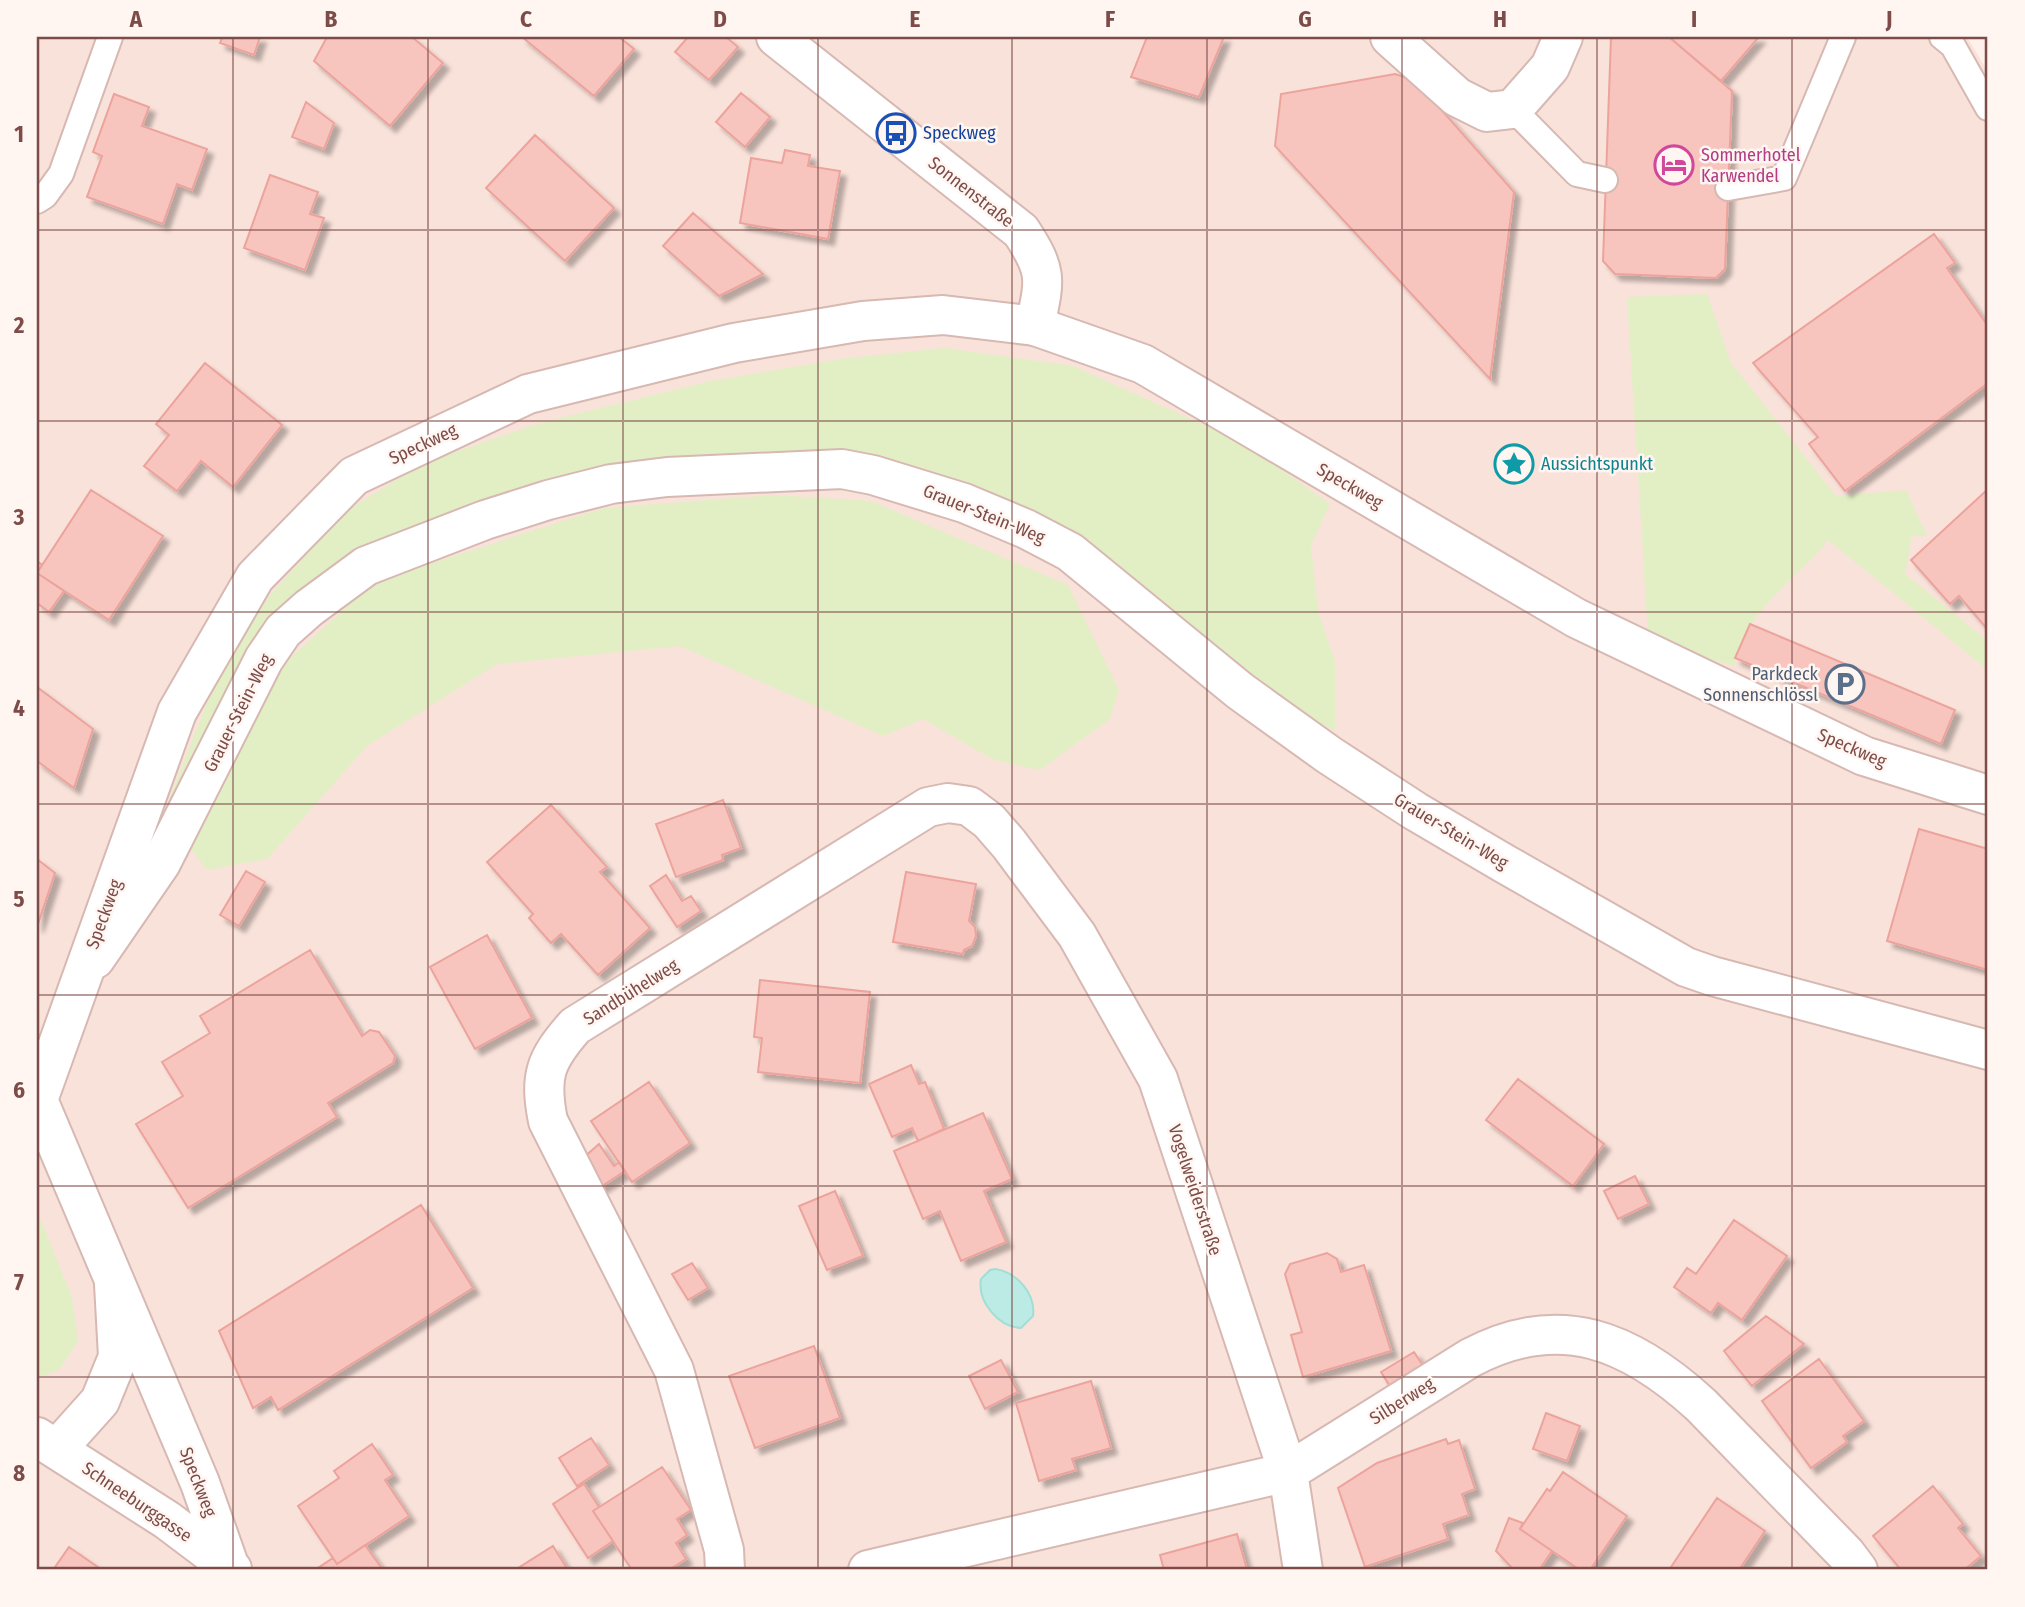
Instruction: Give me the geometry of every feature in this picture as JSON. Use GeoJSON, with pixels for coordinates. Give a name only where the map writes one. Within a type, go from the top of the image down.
{"type":"FeatureCollection","features":[{"type":"Feature","properties":{"kind":"street","name":"Sonnenstraße"},"geometry":{"type":"LineString","coordinates":[[776,37],[1021,231],[1039,258],[1044,286],[1035,326]]}},
{"type":"Feature","properties":{"kind":"street"},"geometry":{"type":"LineString","coordinates":[[1390,37],[1457,97],[1487,112],[1513,109],[1550,67],[1563,37]]}},
{"type":"Feature","properties":{"kind":"street","name":"Speckweg"},"geometry":{"type":"LineString","coordinates":[[231,1568],[200,1483],[37,1100],[177,712],[254,577],[354,476],[528,394],[734,343],[863,321],[943,315],[1035,326],[1143,364],[1576,618],[1864,756],[1988,794]]}},
{"type":"Feature","properties":{"kind":"street","name":"Grauer-Stein-Weg"},"geometry":{"type":"LineString","coordinates":[[80,981],[161,863],[264,659],[292,623],[366,566],[485,520],[611,484],[667,477],[842,469],[935,492],[1053,542],[1092,569],[1240,691],[1329,755],[1415,811],[1686,967],[1988,1050]]}},
{"type":"Feature","properties":{"kind":"street","name":"Sandbühelweg"},"geometry":{"type":"LineString","coordinates":[[725,1570],[724,1550],[674,1370],[548,1121],[543,1095],[545,1072],[557,1047],[575,1026],[928,807],[948,803],[969,806],[989,821],[1009,844]]}},
{"type":"Feature","properties":{"kind":"street","name":"Vogelweiderstraße"},"geometry":{"type":"LineString","coordinates":[[1009,844],[1077,935],[1158,1079],[1288,1472],[1303,1570]]}},
{"type":"Feature","properties":{"kind":"street","name":"Speckweg"},"geometry":{"type":"LineString","coordinates":[[47,1443],[100,1401],[118,1357],[114,1284]]}},
{"type":"Feature","properties":{"kind":"street","name":"Silberweg"},"geometry":{"type":"LineString","coordinates":[[868,1570],[1288,1472],[1493,1345],[1520,1337],[1546,1334],[1571,1335],[1621,1349],[1676,1382],[1702,1405],[1858,1570]]}},
{"type":"Feature","properties":{"kind":"street","name":"Schneeburggasse"},"geometry":{"type":"LineString","coordinates":[[47,1443],[167,1520],[231,1568]]}},
{"type":"Feature","properties":{"kind":"lane"},"geometry":{"type":"LineString","coordinates":[[37,201],[45,196],[61,174],[110,37]]}},
{"type":"Feature","properties":{"kind":"lane"},"geometry":{"type":"LineString","coordinates":[[1728,188],[1784,178],[1843,37]]}},
{"type":"Feature","properties":{"kind":"lane"},"geometry":{"type":"LineString","coordinates":[[1942,37],[1954,46],[1988,108]]}},
{"type":"Feature","properties":{"kind":"lane"},"geometry":{"type":"LineString","coordinates":[[1513,109],[1577,174],[1605,180]]}},
{"type":"Feature","properties":{"kind":"shaded area"},"geometry":{"type":"Polygon","coordinates":[[[37,37],[1967,37],[1988,72],[1988,1570],[37,1570],[37,37]]]}},
{"type":"Feature","properties":{"kind":"green space"},"geometry":{"type":"Polygon","coordinates":[[[1707,294],[1731,363],[1836,496],[1906,490],[1927,536],[1912,536],[1905,574],[1988,641],[1988,670],[1828,540],[1772,599],[1746,631],[1738,648],[1735,666],[1708,659],[1648,635],[1627,297],[1707,294]]]}},
{"type":"Feature","properties":{"kind":"green space"},"geometry":{"type":"Polygon","coordinates":[[[945,348],[1073,366],[1244,443],[1330,504],[1311,545],[1318,612],[1335,660],[1335,731],[1292,707],[993,494],[917,466],[818,453],[352,559],[161,829],[170,797],[206,705],[235,647],[270,595],[345,512],[423,463],[540,423],[706,382],[839,359],[945,348]]]}},
{"type":"Feature","properties":{"kind":"green space"},"geometry":{"type":"Polygon","coordinates":[[[774,495],[871,501],[1068,585],[1119,690],[1110,719],[1040,770],[994,760],[923,719],[883,736],[680,646],[497,664],[367,746],[267,859],[207,870],[188,845],[268,678],[375,581],[604,508],[774,495]]]}},
{"type":"Feature","properties":{"kind":"green space"},"geometry":{"type":"Polygon","coordinates":[[[37,1210],[72,1297],[78,1341],[59,1370],[37,1378],[37,1210]]]}},
{"type":"Feature","properties":{"kind":"water"},"geometry":{"type":"Polygon","coordinates":[[[995,1269],[1017,1279],[1028,1292],[1033,1316],[1021,1328],[1013,1327],[997,1318],[982,1296],[981,1279],[995,1269]]]}},
{"type":"Feature","properties":{"kind":"building"},"geometry":{"type":"Polygon","coordinates":[[[220,37],[260,37],[254,55],[220,43],[220,37]]]}},
{"type":"Feature","properties":{"kind":"building"},"geometry":{"type":"Polygon","coordinates":[[[327,37],[412,37],[443,63],[390,126],[314,61],[327,37]]]}},
{"type":"Feature","properties":{"kind":"building"},"geometry":{"type":"Polygon","coordinates":[[[522,37],[619,37],[634,49],[594,96],[522,37]]]}},
{"type":"Feature","properties":{"kind":"building"},"geometry":{"type":"Polygon","coordinates":[[[688,37],[726,37],[738,47],[709,80],[675,52],[688,37]]]}},
{"type":"Feature","properties":{"kind":"building"},"geometry":{"type":"Polygon","coordinates":[[[1147,37],[1224,37],[1199,97],[1131,77],[1147,37]]]}},
{"type":"Feature","properties":{"kind":"building"},"geometry":{"type":"Polygon","coordinates":[[[1611,37],[1669,37],[1732,91],[1725,269],[1716,278],[1615,274],[1603,261],[1611,37]]]}},
{"type":"Feature","properties":{"kind":"building"},"geometry":{"type":"Polygon","coordinates":[[[1669,37],[1759,37],[1721,81],[1669,37]]]}},
{"type":"Feature","properties":{"kind":"building"},"geometry":{"type":"Polygon","coordinates":[[[1395,74],[1416,81],[1514,192],[1490,379],[1275,146],[1281,94],[1395,74]]]}},
{"type":"Feature","properties":{"kind":"building"},"geometry":{"type":"Polygon","coordinates":[[[741,93],[770,117],[745,147],[716,122],[741,93]]]}},
{"type":"Feature","properties":{"kind":"building"},"geometry":{"type":"Polygon","coordinates":[[[114,94],[149,107],[142,126],[207,149],[192,190],[177,184],[163,224],[87,197],[102,156],[93,152],[114,94]]]}},
{"type":"Feature","properties":{"kind":"building"},"geometry":{"type":"Polygon","coordinates":[[[306,102],[334,123],[324,149],[292,137],[306,102]]]}},
{"type":"Feature","properties":{"kind":"building"},"geometry":{"type":"Polygon","coordinates":[[[535,135],[614,208],[565,261],[486,188],[535,135]]]}},
{"type":"Feature","properties":{"kind":"building"},"geometry":{"type":"Polygon","coordinates":[[[785,150],[810,155],[808,166],[840,171],[828,239],[740,223],[751,158],[782,163],[785,150]]]}},
{"type":"Feature","properties":{"kind":"building"},"geometry":{"type":"Polygon","coordinates":[[[270,175],[318,192],[310,214],[324,218],[305,270],[244,248],[270,175]]]}},
{"type":"Feature","properties":{"kind":"building"},"geometry":{"type":"Polygon","coordinates":[[[693,213],[763,274],[719,296],[663,246],[693,213]]]}},
{"type":"Feature","properties":{"kind":"building"},"geometry":{"type":"Polygon","coordinates":[[[1934,234],[1955,263],[1947,268],[1988,326],[1988,383],[1845,491],[1809,444],[1818,437],[1753,363],[1934,234]]]}},
{"type":"Feature","properties":{"kind":"building"},"geometry":{"type":"Polygon","coordinates":[[[205,363],[282,425],[233,487],[201,461],[177,491],[144,466],[169,435],[156,424],[205,363]]]}},
{"type":"Feature","properties":{"kind":"building"},"geometry":{"type":"Polygon","coordinates":[[[1988,489],[1988,630],[1959,596],[1950,604],[1911,560],[1988,489]]]}},
{"type":"Feature","properties":{"kind":"building"},"geometry":{"type":"Polygon","coordinates":[[[91,490],[163,536],[109,620],[37,573],[91,490]]]}},
{"type":"Feature","properties":{"kind":"building"},"geometry":{"type":"Polygon","coordinates":[[[37,573],[64,591],[49,612],[37,603],[37,573]]]}},
{"type":"Feature","properties":{"kind":"building","name":"Parkdeck Sonnenschlössl"},"geometry":{"type":"Polygon","coordinates":[[[1750,624],[1955,710],[1941,744],[1735,658],[1750,624]]]}},
{"type":"Feature","properties":{"kind":"building"},"geometry":{"type":"Polygon","coordinates":[[[37,687],[93,729],[74,788],[37,761],[37,687]]]}},
{"type":"Feature","properties":{"kind":"building"},"geometry":{"type":"Polygon","coordinates":[[[723,800],[741,848],[722,855],[723,860],[676,877],[656,824],[723,800]]]}},
{"type":"Feature","properties":{"kind":"building"},"geometry":{"type":"Polygon","coordinates":[[[551,805],[607,867],[600,872],[650,928],[598,975],[561,934],[551,943],[529,918],[533,914],[487,862],[551,805]]]}},
{"type":"Feature","properties":{"kind":"building"},"geometry":{"type":"Polygon","coordinates":[[[1919,829],[1988,849],[1988,970],[1887,941],[1919,829]]]}},
{"type":"Feature","properties":{"kind":"building"},"geometry":{"type":"Polygon","coordinates":[[[37,859],[55,873],[37,927],[37,859]]]}},
{"type":"Feature","properties":{"kind":"building"},"geometry":{"type":"Polygon","coordinates":[[[246,871],[265,882],[239,926],[220,915],[246,871]]]}},
{"type":"Feature","properties":{"kind":"building"},"geometry":{"type":"Polygon","coordinates":[[[906,872],[976,884],[969,921],[975,927],[976,936],[972,946],[964,950],[963,954],[893,942],[906,872]]]}},
{"type":"Feature","properties":{"kind":"building"},"geometry":{"type":"Polygon","coordinates":[[[666,875],[682,901],[691,896],[701,911],[677,927],[650,886],[666,875]]]}},
{"type":"Feature","properties":{"kind":"building"},"geometry":{"type":"Polygon","coordinates":[[[487,935],[532,1018],[475,1049],[430,967],[487,935]]]}},
{"type":"Feature","properties":{"kind":"building"},"geometry":{"type":"Polygon","coordinates":[[[310,950],[362,1036],[370,1030],[379,1032],[395,1056],[393,1063],[328,1103],[337,1117],[188,1208],[136,1124],[183,1096],[162,1062],[210,1033],[200,1016],[310,950]]]}},
{"type":"Feature","properties":{"kind":"building"},"geometry":{"type":"Polygon","coordinates":[[[760,980],[870,992],[860,1083],[758,1072],[762,1038],[754,1037],[760,980]]]}},
{"type":"Feature","properties":{"kind":"building"},"geometry":{"type":"Polygon","coordinates":[[[911,1065],[919,1084],[925,1082],[944,1129],[918,1141],[912,1128],[892,1137],[869,1084],[911,1065]]]}},
{"type":"Feature","properties":{"kind":"building"},"geometry":{"type":"Polygon","coordinates":[[[1518,1079],[1604,1144],[1573,1186],[1486,1120],[1518,1079]]]}},
{"type":"Feature","properties":{"kind":"building"},"geometry":{"type":"Polygon","coordinates":[[[649,1082],[690,1143],[632,1182],[591,1121],[649,1082]]]}},
{"type":"Feature","properties":{"kind":"building"},"geometry":{"type":"Polygon","coordinates":[[[983,1113],[1012,1179],[984,1191],[1006,1242],[961,1261],[940,1211],[923,1219],[894,1151],[983,1113]]]}},
{"type":"Feature","properties":{"kind":"building"},"geometry":{"type":"Polygon","coordinates":[[[599,1144],[614,1166],[619,1162],[625,1171],[599,1188],[582,1159],[599,1144]]]}},
{"type":"Feature","properties":{"kind":"building"},"geometry":{"type":"Polygon","coordinates":[[[1635,1176],[1649,1204],[1618,1219],[1604,1191],[1635,1176]]]}},
{"type":"Feature","properties":{"kind":"building"},"geometry":{"type":"Polygon","coordinates":[[[835,1191],[863,1256],[827,1270],[799,1206],[835,1191]]]}},
{"type":"Feature","properties":{"kind":"building"},"geometry":{"type":"Polygon","coordinates":[[[421,1205],[473,1288],[278,1410],[271,1397],[253,1408],[219,1331],[421,1205]]]}},
{"type":"Feature","properties":{"kind":"building"},"geometry":{"type":"Polygon","coordinates":[[[1734,1220],[1787,1256],[1742,1320],[1718,1303],[1711,1313],[1674,1287],[1687,1268],[1696,1274],[1734,1220]]]}},
{"type":"Feature","properties":{"kind":"building"},"geometry":{"type":"Polygon","coordinates":[[[1327,1253],[1337,1259],[1341,1272],[1364,1265],[1391,1351],[1303,1377],[1291,1335],[1302,1332],[1285,1274],[1290,1264],[1327,1253]]]}},
{"type":"Feature","properties":{"kind":"building"},"geometry":{"type":"Polygon","coordinates":[[[692,1263],[708,1288],[688,1300],[672,1274],[692,1263]]]}},
{"type":"Feature","properties":{"kind":"building"},"geometry":{"type":"Polygon","coordinates":[[[1766,1316],[1804,1344],[1752,1386],[1724,1351],[1766,1316]]]}},
{"type":"Feature","properties":{"kind":"building"},"geometry":{"type":"Polygon","coordinates":[[[814,1346],[840,1418],[755,1448],[729,1376],[814,1346]]]}},
{"type":"Feature","properties":{"kind":"building"},"geometry":{"type":"Polygon","coordinates":[[[1414,1352],[1424,1367],[1391,1388],[1381,1372],[1414,1352]]]}},
{"type":"Feature","properties":{"kind":"building"},"geometry":{"type":"Polygon","coordinates":[[[1819,1359],[1864,1421],[1843,1436],[1847,1442],[1811,1468],[1762,1401],[1819,1359]]]}},
{"type":"Feature","properties":{"kind":"building"},"geometry":{"type":"Polygon","coordinates":[[[1001,1360],[1018,1392],[985,1409],[969,1376],[1001,1360]]]}},
{"type":"Feature","properties":{"kind":"building"},"geometry":{"type":"Polygon","coordinates":[[[1091,1381],[1111,1448],[1072,1459],[1076,1470],[1039,1481],[1016,1403],[1091,1381]]]}},
{"type":"Feature","properties":{"kind":"building"},"geometry":{"type":"Polygon","coordinates":[[[1546,1413],[1580,1426],[1567,1461],[1533,1449],[1546,1413]]]}},
{"type":"Feature","properties":{"kind":"building"},"geometry":{"type":"Polygon","coordinates":[[[591,1438],[609,1465],[577,1486],[559,1458],[591,1438]]]}},
{"type":"Feature","properties":{"kind":"building"},"geometry":{"type":"Polygon","coordinates":[[[1446,1439],[1448,1444],[1459,1440],[1475,1489],[1462,1494],[1469,1515],[1443,1524],[1448,1539],[1365,1567],[1338,1488],[1377,1463],[1446,1439]]]}},
{"type":"Feature","properties":{"kind":"building"},"geometry":{"type":"Polygon","coordinates":[[[372,1444],[393,1475],[385,1480],[409,1516],[337,1564],[298,1506],[339,1478],[334,1471],[372,1444]]]}},
{"type":"Feature","properties":{"kind":"building"},"geometry":{"type":"Polygon","coordinates":[[[662,1467],[691,1510],[677,1519],[687,1535],[676,1543],[686,1559],[669,1570],[632,1570],[593,1511],[662,1467]]]}},
{"type":"Feature","properties":{"kind":"building"},"geometry":{"type":"Polygon","coordinates":[[[1563,1472],[1627,1516],[1590,1570],[1580,1570],[1520,1529],[1547,1489],[1550,1491],[1563,1472]]]}},
{"type":"Feature","properties":{"kind":"building"},"geometry":{"type":"Polygon","coordinates":[[[584,1484],[599,1507],[593,1511],[613,1541],[588,1558],[553,1504],[584,1484]]]}},
{"type":"Feature","properties":{"kind":"building"},"geometry":{"type":"Polygon","coordinates":[[[1933,1486],[1963,1524],[1958,1528],[1981,1556],[1964,1570],[1901,1570],[1873,1536],[1933,1486]]]}},
{"type":"Feature","properties":{"kind":"building"},"geometry":{"type":"Polygon","coordinates":[[[1717,1498],[1765,1531],[1739,1570],[1669,1570],[1717,1498]]]}},
{"type":"Feature","properties":{"kind":"building"},"geometry":{"type":"Polygon","coordinates":[[[1509,1518],[1523,1523],[1520,1529],[1552,1551],[1539,1570],[1514,1570],[1496,1551],[1509,1518]]]}},
{"type":"Feature","properties":{"kind":"building"},"geometry":{"type":"Polygon","coordinates":[[[1237,1534],[1247,1570],[1164,1570],[1160,1555],[1237,1534]]]}},
{"type":"Feature","properties":{"kind":"building"},"geometry":{"type":"Polygon","coordinates":[[[365,1545],[383,1570],[318,1568],[333,1558],[337,1564],[365,1545]]]}},
{"type":"Feature","properties":{"kind":"building"},"geometry":{"type":"Polygon","coordinates":[[[553,1546],[568,1570],[515,1570],[553,1546]]]}},
{"type":"Feature","properties":{"kind":"building"},"geometry":{"type":"Polygon","coordinates":[[[69,1547],[102,1570],[53,1570],[69,1547]]]}},
{"type":"Feature","properties":{"kind":"place","name":"Speckweg"},"geometry":{"type":"Point","coordinates":[896,133]}},
{"type":"Feature","properties":{"kind":"place","name":"Sommerhotel Karwendel"},"geometry":{"type":"Point","coordinates":[1674,165]}},
{"type":"Feature","properties":{"kind":"place","name":"Aussichtspunkt"},"geometry":{"type":"Point","coordinates":[1514,464]}},
{"type":"Feature","properties":{"kind":"place","name":"Parkdeck Sonnenschlössl"},"geometry":{"type":"Point","coordinates":[1845,684]}}]}
